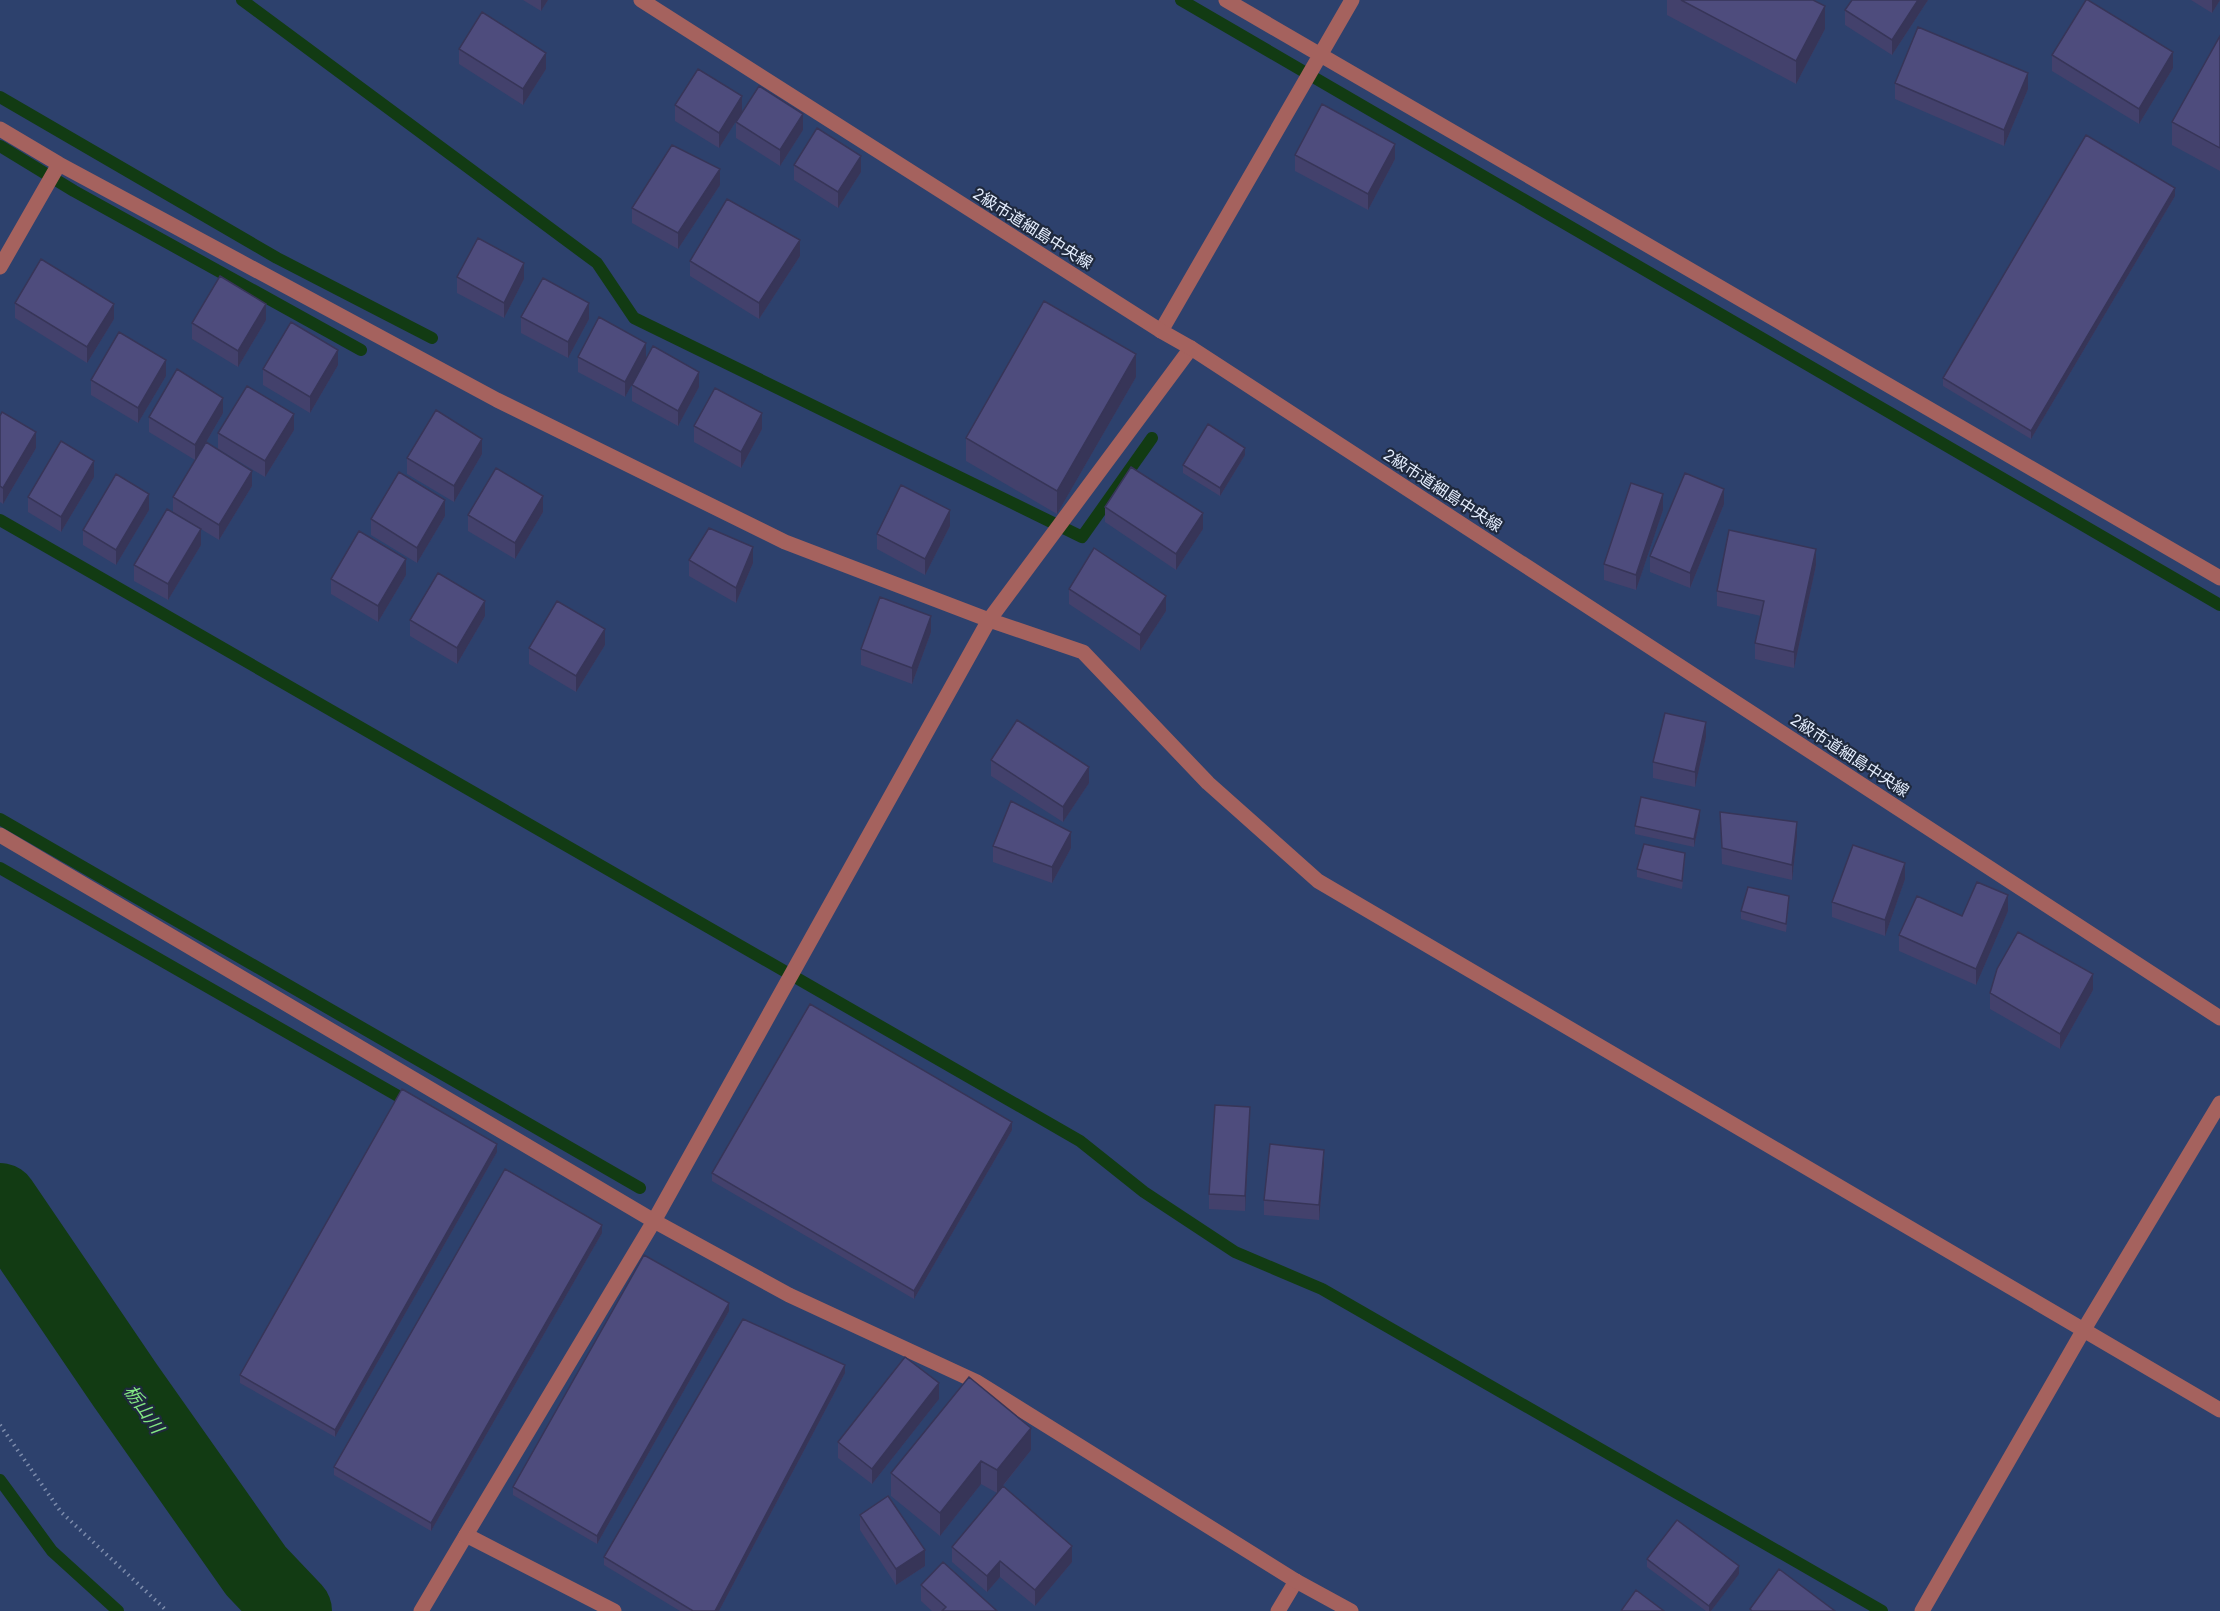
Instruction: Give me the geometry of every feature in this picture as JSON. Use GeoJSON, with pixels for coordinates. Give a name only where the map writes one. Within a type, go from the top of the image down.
{"type":"FeatureCollection","features":[{"type":"Feature","properties":{"kind":"street","name":"2級市道細島中央線"},"geometry":{"type":"LineString","coordinates":[[641,0],[1191,348],[2220,1018]]}},
{"type":"Feature","properties":{"kind":"street"},"geometry":{"type":"LineString","coordinates":[[1226,0],[2220,578]]}},
{"type":"Feature","properties":{"kind":"street"},"geometry":{"type":"LineString","coordinates":[[1161,331],[1352,0]]}},
{"type":"Feature","properties":{"kind":"street"},"geometry":{"type":"LineString","coordinates":[[0,129],[59,164],[497,400],[785,542],[989,620],[1083,652],[1208,783],[1318,881],[2220,1410]]}},
{"type":"Feature","properties":{"kind":"street"},"geometry":{"type":"LineString","coordinates":[[0,267],[59,164]]}},
{"type":"Feature","properties":{"kind":"street"},"geometry":{"type":"LineString","coordinates":[[421,1611],[654,1221],[989,620],[1191,348]]}},
{"type":"Feature","properties":{"kind":"street"},"geometry":{"type":"LineString","coordinates":[[0,835],[654,1221],[789,1295],[977,1382],[1296,1581],[1351,1611]]}},
{"type":"Feature","properties":{"kind":"street"},"geometry":{"type":"LineString","coordinates":[[1922,1611],[2084,1331],[2220,1103]]}},
{"type":"Feature","properties":{"kind":"street"},"geometry":{"type":"LineString","coordinates":[[466,1535],[614,1611]]}},
{"type":"Feature","properties":{"kind":"street"},"geometry":{"type":"LineString","coordinates":[[1278,1611],[1296,1581]]}},
{"type":"Feature","properties":{"kind":"path"},"geometry":{"type":"LineString","coordinates":[[0,1425],[61,1512],[167,1611]]}},
{"type":"Feature","properties":{"kind":"building"},"geometry":{"type":"Polygon","coordinates":[[[1681,0],[1813,0],[1825,6],[1796,61],[1681,0]]]}},
{"type":"Feature","properties":{"kind":"building"},"geometry":{"type":"Polygon","coordinates":[[[1852,0],[1918,0],[1892,40],[1845,10],[1852,0]]]}},
{"type":"Feature","properties":{"kind":"building"},"geometry":{"type":"Polygon","coordinates":[[[2086,0],[2173,52],[2139,109],[2052,55],[2086,0]]]}},
{"type":"Feature","properties":{"kind":"building"},"geometry":{"type":"Polygon","coordinates":[[[482,12],[546,53],[523,89],[459,49],[482,12]]]}},
{"type":"Feature","properties":{"kind":"building"},"geometry":{"type":"Polygon","coordinates":[[[1918,27],[2028,73],[2004,130],[1895,83],[1918,27]]]}},
{"type":"Feature","properties":{"kind":"building"},"geometry":{"type":"Polygon","coordinates":[[[2220,36],[2220,148],[2172,122],[2220,36]]]}},
{"type":"Feature","properties":{"kind":"building"},"geometry":{"type":"Polygon","coordinates":[[[698,69],[742,96],[719,133],[675,105],[698,69]]]}},
{"type":"Feature","properties":{"kind":"building"},"geometry":{"type":"Polygon","coordinates":[[[759,86],[803,114],[780,150],[736,122],[759,86]]]}},
{"type":"Feature","properties":{"kind":"building"},"geometry":{"type":"Polygon","coordinates":[[[1322,104],[1395,144],[1368,194],[1295,155],[1322,104]]]}},
{"type":"Feature","properties":{"kind":"building"},"geometry":{"type":"Polygon","coordinates":[[[817,128],[861,156],[838,192],[794,165],[817,128]]]}},
{"type":"Feature","properties":{"kind":"building"},"geometry":{"type":"Polygon","coordinates":[[[2086,135],[2175,188],[2031,431],[1943,378],[2086,135]]]}},
{"type":"Feature","properties":{"kind":"building"},"geometry":{"type":"Polygon","coordinates":[[[672,145],[720,169],[678,233],[632,208],[672,145]]]}},
{"type":"Feature","properties":{"kind":"building"},"geometry":{"type":"Polygon","coordinates":[[[727,199],[800,240],[759,303],[690,261],[727,199]]]}},
{"type":"Feature","properties":{"kind":"building"},"geometry":{"type":"Polygon","coordinates":[[[478,238],[524,263],[504,303],[457,277],[478,238]]]}},
{"type":"Feature","properties":{"kind":"building"},"geometry":{"type":"Polygon","coordinates":[[[41,259],[114,304],[87,347],[15,303],[41,259]]]}},
{"type":"Feature","properties":{"kind":"building"},"geometry":{"type":"Polygon","coordinates":[[[220,276],[266,304],[238,351],[192,323],[220,276]]]}},
{"type":"Feature","properties":{"kind":"building"},"geometry":{"type":"Polygon","coordinates":[[[543,278],[589,303],[568,342],[521,317],[543,278]]]}},
{"type":"Feature","properties":{"kind":"building"},"geometry":{"type":"Polygon","coordinates":[[[1044,301],[1136,354],[1057,491],[966,438],[1044,301]]]}},
{"type":"Feature","properties":{"kind":"building"},"geometry":{"type":"Polygon","coordinates":[[[599,317],[646,343],[625,382],[578,357],[599,317]]]}},
{"type":"Feature","properties":{"kind":"building"},"geometry":{"type":"Polygon","coordinates":[[[291,322],[338,350],[310,397],[263,369],[291,322]]]}},
{"type":"Feature","properties":{"kind":"building"},"geometry":{"type":"Polygon","coordinates":[[[119,332],[166,360],[138,408],[91,380],[119,332]]]}},
{"type":"Feature","properties":{"kind":"building"},"geometry":{"type":"Polygon","coordinates":[[[653,346],[699,372],[678,411],[632,385],[653,346]]]}},
{"type":"Feature","properties":{"kind":"building"},"geometry":{"type":"Polygon","coordinates":[[[177,369],[223,398],[195,445],[149,417],[177,369]]]}},
{"type":"Feature","properties":{"kind":"building"},"geometry":{"type":"Polygon","coordinates":[[[247,386],[294,414],[265,461],[218,433],[247,386]]]}},
{"type":"Feature","properties":{"kind":"building"},"geometry":{"type":"Polygon","coordinates":[[[715,388],[762,413],[741,452],[694,426],[715,388]]]}},
{"type":"Feature","properties":{"kind":"building"},"geometry":{"type":"Polygon","coordinates":[[[436,410],[482,439],[454,486],[407,458],[436,410]]]}},
{"type":"Feature","properties":{"kind":"building"},"geometry":{"type":"Polygon","coordinates":[[[2,412],[36,432],[3,488],[0,486],[0,416],[2,412]]]}},
{"type":"Feature","properties":{"kind":"building"},"geometry":{"type":"Polygon","coordinates":[[[1208,424],[1245,448],[1220,488],[1183,465],[1208,424]]]}},
{"type":"Feature","properties":{"kind":"building"},"geometry":{"type":"Polygon","coordinates":[[[61,441],[94,461],[61,517],[28,497],[61,441]]]}},
{"type":"Feature","properties":{"kind":"building"},"geometry":{"type":"Polygon","coordinates":[[[206,442],[252,471],[219,525],[173,497],[206,442]]]}},
{"type":"Feature","properties":{"kind":"building"},"geometry":{"type":"Polygon","coordinates":[[[1131,467],[1203,513],[1176,554],[1105,507],[1131,467]]]}},
{"type":"Feature","properties":{"kind":"building"},"geometry":{"type":"Polygon","coordinates":[[[496,468],[543,496],[515,543],[468,515],[496,468]]]}},
{"type":"Feature","properties":{"kind":"building"},"geometry":{"type":"Polygon","coordinates":[[[399,472],[445,500],[417,548],[371,519],[399,472]]]}},
{"type":"Feature","properties":{"kind":"building"},"geometry":{"type":"Polygon","coordinates":[[[1685,473],[1724,489],[1690,573],[1650,556],[1685,473]]]}},
{"type":"Feature","properties":{"kind":"building"},"geometry":{"type":"Polygon","coordinates":[[[116,474],[149,494],[116,550],[83,530],[116,474]]]}},
{"type":"Feature","properties":{"kind":"building"},"geometry":{"type":"Polygon","coordinates":[[[1631,483],[1663,494],[1636,575],[1604,564],[1631,483]]]}},
{"type":"Feature","properties":{"kind":"building"},"geometry":{"type":"Polygon","coordinates":[[[901,485],[950,510],[925,559],[877,534],[901,485]]]}},
{"type":"Feature","properties":{"kind":"building"},"geometry":{"type":"Polygon","coordinates":[[[167,509],[201,529],[168,584],[134,565],[167,509]]]}},
{"type":"Feature","properties":{"kind":"building"},"geometry":{"type":"Polygon","coordinates":[[[709,528],[753,547],[736,588],[689,560],[709,528]]]}},
{"type":"Feature","properties":{"kind":"building"},"geometry":{"type":"Polygon","coordinates":[[[1729,530],[1816,549],[1794,652],[1755,643],[1764,601],[1717,591],[1729,530]]]}},
{"type":"Feature","properties":{"kind":"building"},"geometry":{"type":"Polygon","coordinates":[[[359,531],[406,559],[378,606],[331,579],[359,531]]]}},
{"type":"Feature","properties":{"kind":"building"},"geometry":{"type":"Polygon","coordinates":[[[1094,548],[1166,596],[1140,635],[1069,589],[1094,548]]]}},
{"type":"Feature","properties":{"kind":"building"},"geometry":{"type":"Polygon","coordinates":[[[438,573],[485,601],[457,648],[410,620],[438,573]]]}},
{"type":"Feature","properties":{"kind":"building"},"geometry":{"type":"Polygon","coordinates":[[[880,597],[931,616],[912,668],[861,649],[880,597]]]}},
{"type":"Feature","properties":{"kind":"building"},"geometry":{"type":"Polygon","coordinates":[[[557,601],[605,629],[576,676],[529,648],[557,601]]]}},
{"type":"Feature","properties":{"kind":"building"},"geometry":{"type":"Polygon","coordinates":[[[1665,713],[1706,722],[1695,772],[1653,762],[1665,713]]]}},
{"type":"Feature","properties":{"kind":"building"},"geometry":{"type":"Polygon","coordinates":[[[1017,720],[1089,767],[1063,807],[991,760],[1017,720]]]}},
{"type":"Feature","properties":{"kind":"building"},"geometry":{"type":"Polygon","coordinates":[[[1641,797],[1700,810],[1694,839],[1635,826],[1641,797]]]}},
{"type":"Feature","properties":{"kind":"building"},"geometry":{"type":"Polygon","coordinates":[[[1011,801],[1071,832],[1052,867],[993,846],[1011,801]]]}},
{"type":"Feature","properties":{"kind":"building"},"geometry":{"type":"Polygon","coordinates":[[[1720,812],[1797,822],[1792,865],[1722,848],[1720,812]]]}},
{"type":"Feature","properties":{"kind":"building"},"geometry":{"type":"Polygon","coordinates":[[[1644,844],[1685,853],[1682,881],[1637,869],[1644,844]]]}},
{"type":"Feature","properties":{"kind":"building"},"geometry":{"type":"Polygon","coordinates":[[[1853,845],[1905,863],[1885,920],[1832,902],[1853,845]]]}},
{"type":"Feature","properties":{"kind":"building"},"geometry":{"type":"Polygon","coordinates":[[[1977,882],[2008,895],[1976,969],[1899,935],[1917,896],[1962,916],[1977,882]]]}},
{"type":"Feature","properties":{"kind":"building"},"geometry":{"type":"Polygon","coordinates":[[[1748,887],[1789,896],[1786,924],[1741,911],[1748,887]]]}},
{"type":"Feature","properties":{"kind":"building"},"geometry":{"type":"Polygon","coordinates":[[[2018,932],[2093,974],[2060,1034],[1990,993],[1997,969],[2018,932]]]}},
{"type":"Feature","properties":{"kind":"building"},"geometry":{"type":"Polygon","coordinates":[[[810,1004],[1012,1122],[914,1291],[712,1173],[810,1004]]]}},
{"type":"Feature","properties":{"kind":"building"},"geometry":{"type":"Polygon","coordinates":[[[402,1089],[497,1144],[335,1430],[240,1375],[402,1089]]]}},
{"type":"Feature","properties":{"kind":"building"},"geometry":{"type":"Polygon","coordinates":[[[1215,1105],[1250,1107],[1245,1196],[1209,1194],[1215,1105]]]}},
{"type":"Feature","properties":{"kind":"building"},"geometry":{"type":"Polygon","coordinates":[[[1270,1144],[1324,1150],[1319,1205],[1264,1200],[1270,1144]]]}},
{"type":"Feature","properties":{"kind":"building"},"geometry":{"type":"Polygon","coordinates":[[[505,1169],[602,1225],[431,1523],[334,1467],[505,1169]]]}},
{"type":"Feature","properties":{"kind":"building"},"geometry":{"type":"Polygon","coordinates":[[[644,1255],[729,1303],[597,1536],[513,1487],[644,1255]]]}},
{"type":"Feature","properties":{"kind":"building"},"geometry":{"type":"Polygon","coordinates":[[[743,1319],[845,1365],[715,1611],[693,1611],[604,1557],[743,1319]]]}},
{"type":"Feature","properties":{"kind":"building"},"geometry":{"type":"Polygon","coordinates":[[[905,1357],[939,1383],[872,1469],[838,1442],[905,1357]]]}},
{"type":"Feature","properties":{"kind":"building"},"geometry":{"type":"Polygon","coordinates":[[[969,1377],[1031,1428],[997,1470],[981,1461],[940,1513],[891,1473],[969,1377]]]}},
{"type":"Feature","properties":{"kind":"building"},"geometry":{"type":"Polygon","coordinates":[[[1003,1486],[1072,1546],[1035,1590],[1000,1561],[987,1576],[952,1547],[1003,1486]]]}},
{"type":"Feature","properties":{"kind":"building"},"geometry":{"type":"Polygon","coordinates":[[[888,1496],[925,1550],[896,1569],[860,1515],[888,1496]]]}},
{"type":"Feature","properties":{"kind":"building"},"geometry":{"type":"Polygon","coordinates":[[[1677,1520],[1739,1566],[1709,1606],[1647,1559],[1677,1520]]]}},
{"type":"Feature","properties":{"kind":"building"},"geometry":{"type":"Polygon","coordinates":[[[943,1562],[997,1611],[942,1611],[946,1607],[921,1585],[943,1562]]]}},
{"type":"Feature","properties":{"kind":"building"},"geometry":{"type":"Polygon","coordinates":[[[1779,1569],[1835,1611],[1752,1611],[1750,1609],[1779,1569]]]}},
{"type":"Feature","properties":{"kind":"building"},"geometry":{"type":"Polygon","coordinates":[[[1636,1590],[1664,1611],[1621,1611],[1636,1590]]]}},
{"type":"Feature","properties":{"kind":"waterway"},"geometry":{"type":"LineString","coordinates":[[242,0],[597,263],[634,318],[1082,537],[1152,438]]}},
{"type":"Feature","properties":{"kind":"waterway"},"geometry":{"type":"LineString","coordinates":[[1181,0],[2220,605]]}},
{"type":"Feature","properties":{"kind":"waterway"},"geometry":{"type":"LineString","coordinates":[[0,97],[277,258],[432,338]]}},
{"type":"Feature","properties":{"kind":"waterway"},"geometry":{"type":"LineString","coordinates":[[0,146],[74,191],[361,350]]}},
{"type":"Feature","properties":{"kind":"waterway"},"geometry":{"type":"LineString","coordinates":[[0,520],[1080,1141],[1144,1192],[1235,1252],[1322,1289],[1882,1611]]}},
{"type":"Feature","properties":{"kind":"waterway"},"geometry":{"type":"LineString","coordinates":[[0,819],[640,1188]]}},
{"type":"Feature","properties":{"kind":"waterway"},"geometry":{"type":"LineString","coordinates":[[0,868],[412,1104]]}},
{"type":"Feature","properties":{"kind":"waterway","name":"栃山川"},"geometry":{"type":"LineString","coordinates":[[0,1201],[125,1385],[256,1571],[294,1611]]}},
{"type":"Feature","properties":{"kind":"waterway"},"geometry":{"type":"LineString","coordinates":[[0,1480],[52,1551],[118,1611]]}}]}
